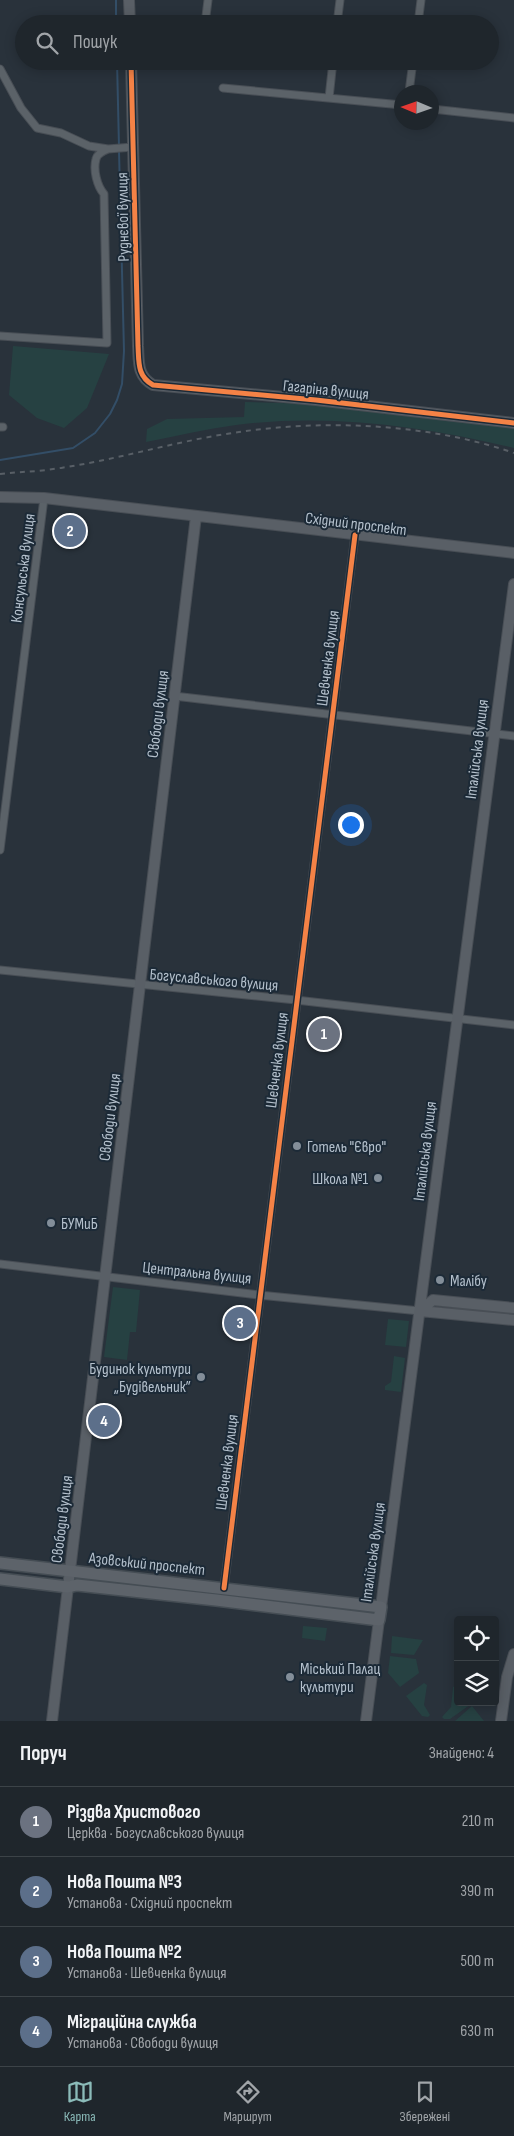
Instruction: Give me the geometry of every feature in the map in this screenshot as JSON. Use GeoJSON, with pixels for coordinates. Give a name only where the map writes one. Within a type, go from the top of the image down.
{"type":"FeatureCollection","features":[{"type":"Feature","properties":{"kind":"main road"},"geometry":{"type":"LineString","coordinates":[[129,0],[130,15]]}},
{"type":"Feature","properties":{"kind":"main road","name":"Руднєвої вулиця"},"geometry":{"type":"LineString","coordinates":[[131,70],[140,372]]}},
{"type":"Feature","properties":{"kind":"main road","name":"Гагаріна вулиця"},"geometry":{"type":"LineString","coordinates":[[140,372],[145,380],[153,385],[316,400],[514,423]]}},
{"type":"Feature","properties":{"kind":"main road","name":"Східний проспект"},"geometry":{"type":"LineString","coordinates":[[0,497],[44,498],[514,553]]}},
{"type":"Feature","properties":{"kind":"main road","name":"Свободи вулиця"},"geometry":{"type":"LineString","coordinates":[[52,1721],[196,516]]}},
{"type":"Feature","properties":{"kind":"main road","name":"Італійська вулиця"},"geometry":{"type":"LineString","coordinates":[[366,1721],[514,584]]}},
{"type":"Feature","properties":{"kind":"main road"},"geometry":{"type":"LineString","coordinates":[[420,1311],[433,1300],[514,1308]]}},
{"type":"Feature","properties":{"kind":"main road","name":"Центральна вулиця"},"geometry":{"type":"LineString","coordinates":[[420,1311],[514,1320]]}},
{"type":"Feature","properties":{"kind":"main road","name":"Азовський проспект"},"geometry":{"type":"LineString","coordinates":[[0,1563],[381,1607]]}},
{"type":"Feature","properties":{"kind":"main road","name":"Азовський проспект"},"geometry":{"type":"LineString","coordinates":[[0,1579],[68,1587],[77,1585],[222,1600],[379,1620]]}},
{"type":"Feature","properties":{"kind":"main road"},"geometry":{"type":"LineString","coordinates":[[222,1600],[224,1588]]}},
{"type":"Feature","properties":{"kind":"main road"},"geometry":{"type":"LineString","coordinates":[[501,1721],[507,1677],[514,1654]]}},
{"type":"Feature","properties":{"kind":"street"},"geometry":{"type":"LineString","coordinates":[[206,15],[208,0]]}},
{"type":"Feature","properties":{"kind":"street"},"geometry":{"type":"LineString","coordinates":[[338,15],[340,0]]}},
{"type":"Feature","properties":{"kind":"street"},"geometry":{"type":"LineString","coordinates":[[419,15],[421,0]]}},
{"type":"Feature","properties":{"kind":"street"},"geometry":{"type":"LineString","coordinates":[[0,68],[21,108],[37,128],[61,134],[88,146],[108,149],[133,147]]}},
{"type":"Feature","properties":{"kind":"street"},"geometry":{"type":"LineString","coordinates":[[329,98],[332,70]]}},
{"type":"Feature","properties":{"kind":"street"},"geometry":{"type":"LineString","coordinates":[[410,85],[412,70]]}},
{"type":"Feature","properties":{"kind":"street"},"geometry":{"type":"LineString","coordinates":[[223,88],[394,104]]}},
{"type":"Feature","properties":{"kind":"street"},"geometry":{"type":"LineString","coordinates":[[439,110],[514,118]]}},
{"type":"Feature","properties":{"kind":"street"},"geometry":{"type":"LineString","coordinates":[[0,336],[107,343],[104,194],[98,187],[96,159],[99,153],[108,149]]}},
{"type":"Feature","properties":{"kind":"street","name":"Консульська вулиця"},"geometry":{"type":"LineString","coordinates":[[0,850],[44,498]]}},
{"type":"Feature","properties":{"kind":"street","name":"Шевченка вулиця"},"geometry":{"type":"LineString","coordinates":[[224,1588],[259,1294],[355,535]]}},
{"type":"Feature","properties":{"kind":"street"},"geometry":{"type":"LineString","coordinates":[[174,696],[514,736]]}},
{"type":"Feature","properties":{"kind":"street","name":"Богуславського вулиця"},"geometry":{"type":"LineString","coordinates":[[0,970],[296,1000],[514,1025]]}},
{"type":"Feature","properties":{"kind":"street","name":"Центральна вулиця"},"geometry":{"type":"LineString","coordinates":[[0,1264],[420,1311]]}},
{"type":"Feature","properties":{"kind":"green space"},"geometry":{"type":"Polygon","coordinates":[[[13,346],[109,354],[87,408],[64,428],[37,418],[9,395],[13,346]]]}},
{"type":"Feature","properties":{"kind":"green space"},"geometry":{"type":"Polygon","coordinates":[[[245,402],[316,404],[514,428],[514,448],[445,433],[411,428],[341,421],[306,420],[236,425],[146,442],[147,429],[167,419],[244,417],[245,402]]]}},
{"type":"Feature","properties":{"kind":"green space"},"geometry":{"type":"Polygon","coordinates":[[[113,1287],[140,1290],[136,1332],[130,1332],[127,1360],[104,1357],[113,1287]]]}},
{"type":"Feature","properties":{"kind":"green space"},"geometry":{"type":"Polygon","coordinates":[[[388,1319],[409,1321],[406,1347],[385,1345],[388,1319]]]}},
{"type":"Feature","properties":{"kind":"green space"},"geometry":{"type":"Polygon","coordinates":[[[394,1356],[405,1358],[401,1392],[385,1390],[385,1386],[391,1382],[394,1356]]]}},
{"type":"Feature","properties":{"kind":"green space"},"geometry":{"type":"Polygon","coordinates":[[[303,1626],[327,1628],[325,1641],[302,1638],[303,1626]]]}},
{"type":"Feature","properties":{"kind":"green space"},"geometry":{"type":"Polygon","coordinates":[[[392,1636],[423,1640],[414,1655],[391,1653],[392,1636]]]}},
{"type":"Feature","properties":{"kind":"green space"},"geometry":{"type":"Polygon","coordinates":[[[390,1656],[416,1659],[419,1673],[400,1687],[388,1673],[390,1656]]]}},
{"type":"Feature","properties":{"kind":"green space"},"geometry":{"type":"Polygon","coordinates":[[[424,1683],[427,1685],[424,1705],[430,1715],[428,1717],[422,1716],[406,1696],[424,1683]]]}},
{"type":"Feature","properties":{"kind":"green space"},"geometry":{"type":"Polygon","coordinates":[[[453,1687],[454,1706],[468,1706],[450,1719],[444,1719],[442,1717],[451,1707],[453,1687]]]}},
{"type":"Feature","properties":{"kind":"green space"},"geometry":{"type":"Polygon","coordinates":[[[472,1706],[484,1721],[455,1721],[472,1706]]]}},
{"type":"Feature","properties":{"kind":"waterway"},"geometry":{"type":"LineString","coordinates":[[116,0],[116,15]]}},
{"type":"Feature","properties":{"kind":"waterway"},"geometry":{"type":"LineString","coordinates":[[117,70],[119,147]]}},
{"type":"Feature","properties":{"kind":"waterway"},"geometry":{"type":"LineString","coordinates":[[0,460],[73,448],[95,433],[110,414],[117,400],[122,384],[124,351],[119,151]]}},
{"type":"Feature","properties":{"kind":"railway"},"geometry":{"type":"LineString","coordinates":[[0,474],[40,471],[70,466],[239,432],[307,426],[343,425],[413,430],[482,443],[514,453]]}},
{"type":"Feature","properties":{"kind":"cycle path"},"geometry":{"type":"LineString","coordinates":[[131,70],[139,358],[141,373],[148,381],[153,385],[316,400],[514,423]]}},
{"type":"Feature","properties":{"kind":"cycle path"},"geometry":{"type":"LineString","coordinates":[[224,1588],[355,535]]}},
{"type":"Feature","properties":{"kind":"place","name":"Нова Пошта №3"},"geometry":{"type":"Point","coordinates":[70,531]}},
{"type":"Feature","properties":{"kind":"place","name":"Різдва Христового"},"geometry":{"type":"Point","coordinates":[324,1034]}},
{"type":"Feature","properties":{"kind":"place","name":"Готель \"Євро\""},"geometry":{"type":"Point","coordinates":[297,1146]}},
{"type":"Feature","properties":{"kind":"place","name":"Школа №1"},"geometry":{"type":"Point","coordinates":[378,1178]}},
{"type":"Feature","properties":{"kind":"place","name":"БУМиБ"},"geometry":{"type":"Point","coordinates":[51,1223]}},
{"type":"Feature","properties":{"kind":"place","name":"Малібу"},"geometry":{"type":"Point","coordinates":[440,1280]}},
{"type":"Feature","properties":{"kind":"place","name":"Нова Пошта №2"},"geometry":{"type":"Point","coordinates":[240,1323]}},
{"type":"Feature","properties":{"kind":"place","name":"Будинок культури „Будівельник”"},"geometry":{"type":"Point","coordinates":[201,1377]}},
{"type":"Feature","properties":{"kind":"place","name":"Міграційна служба"},"geometry":{"type":"Point","coordinates":[104,1421]}},
{"type":"Feature","properties":{"kind":"place","name":"Міський Палац культури"},"geometry":{"type":"Point","coordinates":[290,1677]}}]}
